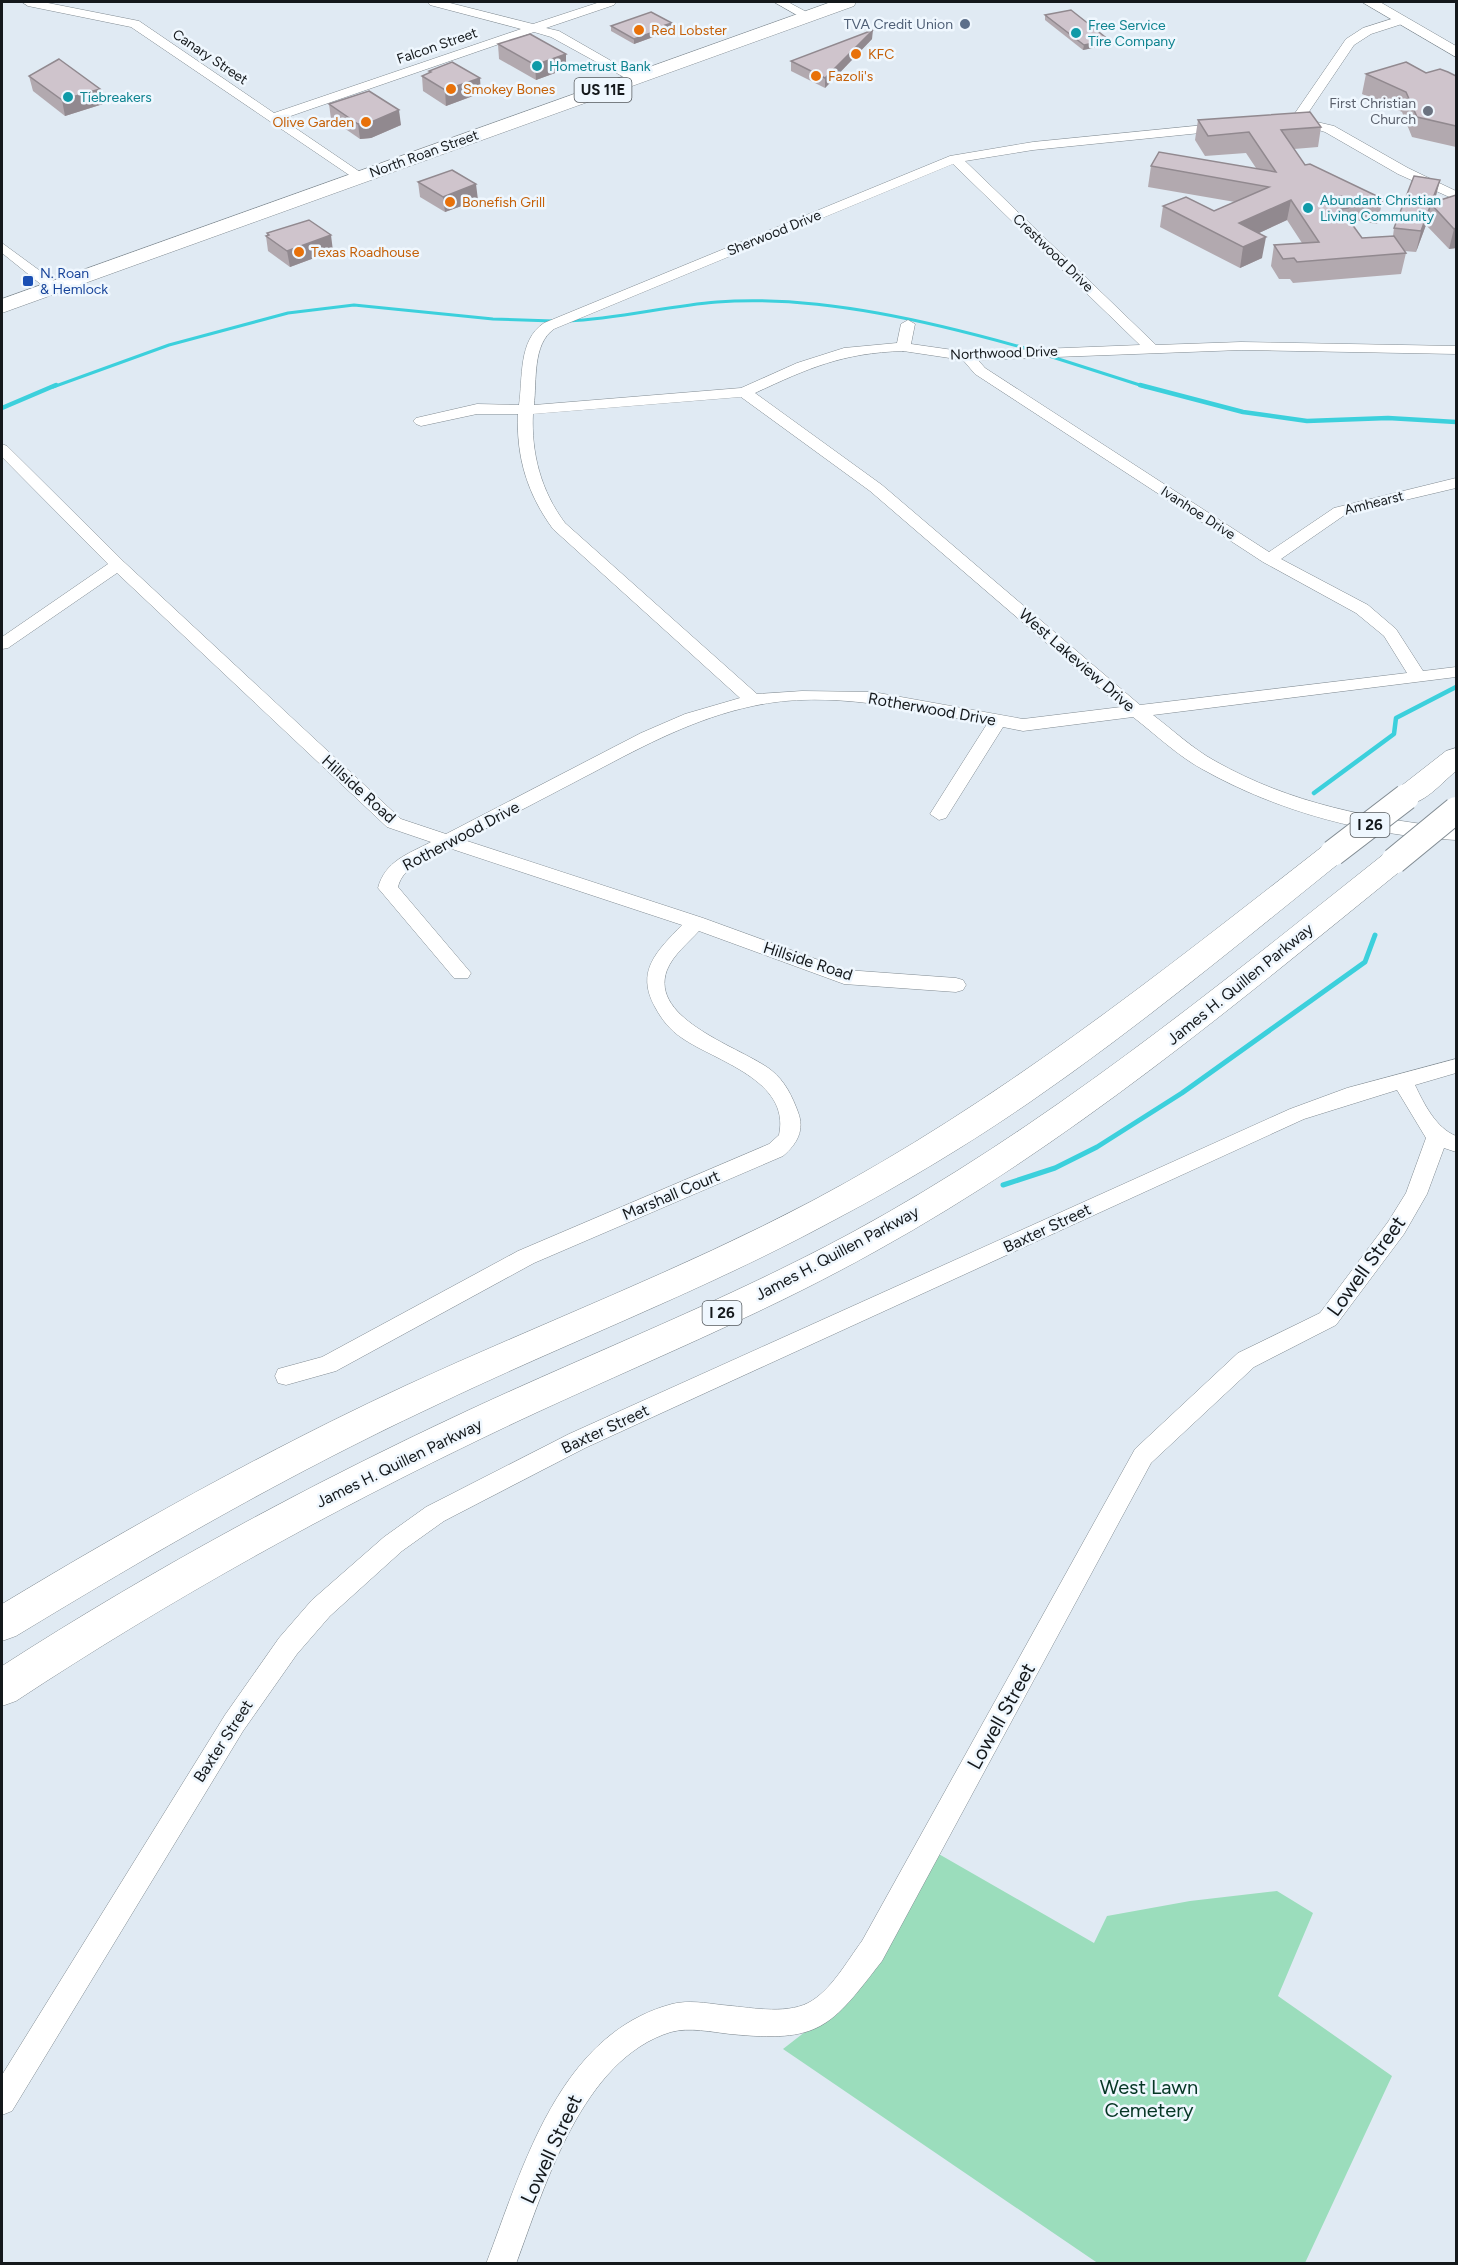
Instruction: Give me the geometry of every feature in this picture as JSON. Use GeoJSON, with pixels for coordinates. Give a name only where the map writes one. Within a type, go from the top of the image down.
{"type":"FeatureCollection","features":[{"type":"Feature","properties":{"kind":"main road","name":"North Roan Street"},"geometry":{"type":"LineString","coordinates":[[2,306],[847,2]]}},
{"type":"Feature","properties":{"kind":"main road","name":"I 26"},"geometry":{"type":"LineString","coordinates":[[2,1624],[126,1548],[319,1444],[419,1396],[715,1264],[824,1210],[939,1144],[1041,1078],[1128,1014],[1456,757]]}},
{"type":"Feature","properties":{"kind":"main road","name":"James H. Quillen Parkway"},"geometry":{"type":"LineString","coordinates":[[2,1688],[164,1588],[298,1513],[429,1447],[778,1287],[866,1241],[946,1194],[1099,1094],[1456,810]]}},
{"type":"Feature","properties":{"kind":"street","name":"Canary Street"},"geometry":{"type":"LineString","coordinates":[[28,2],[135,24],[358,177]]}},
{"type":"Feature","properties":{"kind":"street"},"geometry":{"type":"LineString","coordinates":[[434,2],[537,28],[565,39],[635,78]]}},
{"type":"Feature","properties":{"kind":"street","name":"Falcon Street"},"geometry":{"type":"LineString","coordinates":[[272,117],[610,2]]}},
{"type":"Feature","properties":{"kind":"street"},"geometry":{"type":"LineString","coordinates":[[780,2],[808,15]]}},
{"type":"Feature","properties":{"kind":"street"},"geometry":{"type":"LineString","coordinates":[[1370,2],[1456,52]]}},
{"type":"Feature","properties":{"kind":"street"},"geometry":{"type":"LineString","coordinates":[[565,39],[561,25],[570,15]]}},
{"type":"Feature","properties":{"kind":"street"},"geometry":{"type":"LineString","coordinates":[[1297,120],[1342,50],[1350,42],[1367,31],[1401,20]]}},
{"type":"Feature","properties":{"kind":"street"},"geometry":{"type":"LineString","coordinates":[[1276,122],[1297,120],[1329,129],[1403,171],[1456,196]]}},
{"type":"Feature","properties":{"kind":"street","name":"Sherwood Drive"},"geometry":{"type":"LineString","coordinates":[[753,700],[559,526],[543,507],[533,483],[525,410],[533,347],[539,335],[551,325],[955,159],[1033,146],[1241,125]]}},
{"type":"Feature","properties":{"kind":"street","name":"Crestwood Drive"},"geometry":{"type":"LineString","coordinates":[[955,159],[1151,348]]}},
{"type":"Feature","properties":{"kind":"street"},"geometry":{"type":"LineString","coordinates":[[2,247],[53,287]]}},
{"type":"Feature","properties":{"kind":"street"},"geometry":{"type":"LineString","coordinates":[[903,347],[908,324]]}},
{"type":"Feature","properties":{"kind":"street","name":"Northwood Drive"},"geometry":{"type":"LineString","coordinates":[[421,421],[477,409],[525,410],[744,392],[802,366],[849,351],[903,347],[944,355],[967,356],[1241,346],[1456,350]]}},
{"type":"Feature","properties":{"kind":"street","name":"Ivanhoe Drive"},"geometry":{"type":"LineString","coordinates":[[967,356],[980,371],[1269,559],[1362,609],[1390,633],[1419,677]]}},
{"type":"Feature","properties":{"kind":"street","name":"West Lakeview Drive"},"geometry":{"type":"LineString","coordinates":[[744,392],[876,488],[1135,710],[1208,765],[1279,797],[1328,813],[1400,829],[1456,834]]}},
{"type":"Feature","properties":{"kind":"street","name":"Hillside Road"},"geometry":{"type":"LineString","coordinates":[[2,449],[118,565],[394,823],[696,923],[844,977],[956,986]]}},
{"type":"Feature","properties":{"kind":"street","name":"Amhearst"},"geometry":{"type":"LineString","coordinates":[[1269,559],[1340,511],[1456,483]]}},
{"type":"Feature","properties":{"kind":"street"},"geometry":{"type":"LineString","coordinates":[[2,644],[118,565]]}},
{"type":"Feature","properties":{"kind":"street","name":"Rotherwood Drive"},"geometry":{"type":"LineString","coordinates":[[461,973],[388,888],[391,876],[401,865],[452,841],[647,737],[690,718],[753,700],[802,696],[873,697],[1023,725],[1456,672]]}},
{"type":"Feature","properties":{"kind":"street"},"geometry":{"type":"LineString","coordinates":[[939,814],[998,721]]}},
{"type":"Feature","properties":{"kind":"street","name":"Marshall Court"},"geometry":{"type":"LineString","coordinates":[[286,1376],[328,1364],[526,1257],[769,1153],[788,1140],[792,1130],[779,1091],[762,1073],[743,1061],[690,1036],[674,1023],[663,1006],[656,988],[657,970],[696,923]]}},
{"type":"Feature","properties":{"kind":"street","name":"Baxter Street"},"geometry":{"type":"LineString","coordinates":[[2,2101],[234,1723],[288,1646],[321,1608],[393,1544],[426,1520],[475,1492],[577,1441],[1275,1124],[1347,1096],[1456,1066]]}},
{"type":"Feature","properties":{"kind":"street","name":"Lowell Street"},"geometry":{"type":"LineString","coordinates":[[501,2264],[541,2163],[580,2086],[606,2057],[634,2034],[672,2017],[792,2021],[822,2011],[848,1983],[872,1950],[1143,1456],[1246,1360],[1329,1319],[1396,1228],[1447,1141],[1414,1104],[1403,1080]]}},
{"type":"Feature","properties":{"kind":"green space","name":"West Lawn Cemetery"},"geometry":{"type":"Polygon","coordinates":[[[937,1853],[1094,1943],[1107,1916],[1190,1901],[1277,1891],[1313,1913],[1278,1996],[1392,2076],[1305,2263],[1099,2264],[783,2049],[859,1990],[937,1853]]]}},
{"type":"Feature","properties":{"kind":"building","name":"Free Service Tire Company"},"geometry":{"type":"Polygon","coordinates":[[[1071,10],[1109,40],[1084,45],[1045,15],[1071,10]]]}},
{"type":"Feature","properties":{"kind":"building","name":"Red Lobster"},"geometry":{"type":"Polygon","coordinates":[[[651,12],[672,23],[634,39],[611,26],[651,12]]]}},
{"type":"Feature","properties":{"kind":"building"},"geometry":{"type":"Polygon","coordinates":[[[873,30],[825,78],[791,61],[873,30]]]}},
{"type":"Feature","properties":{"kind":"building"},"geometry":{"type":"Polygon","coordinates":[[[530,34],[566,54],[535,65],[498,44],[530,34]]]}},
{"type":"Feature","properties":{"kind":"building"},"geometry":{"type":"Polygon","coordinates":[[[59,59],[100,89],[62,100],[29,76],[59,59]]]}},
{"type":"Feature","properties":{"kind":"building"},"geometry":{"type":"Polygon","coordinates":[[[452,62],[480,78],[445,90],[422,76],[431,72],[429,71],[452,62]]]}},
{"type":"Feature","properties":{"kind":"building"},"geometry":{"type":"Polygon","coordinates":[[[1406,62],[1426,73],[1440,69],[1456,76],[1456,126],[1417,117],[1406,92],[1366,74],[1406,62]]]}},
{"type":"Feature","properties":{"kind":"building"},"geometry":{"type":"Polygon","coordinates":[[[369,91],[399,110],[369,123],[358,124],[329,104],[369,91]]]}},
{"type":"Feature","properties":{"kind":"building"},"geometry":{"type":"Polygon","coordinates":[[[1310,112],[1321,127],[1281,130],[1305,165],[1310,164],[1383,199],[1382,203],[1340,196],[1348,208],[1341,209],[1362,238],[1394,236],[1406,253],[1297,262],[1294,258],[1283,259],[1274,245],[1319,242],[1291,200],[1239,223],[1266,237],[1243,247],[1163,206],[1186,197],[1214,211],[1269,187],[1151,166],[1159,152],[1276,172],[1249,132],[1208,136],[1198,120],[1310,112]]]}},
{"type":"Feature","properties":{"kind":"building"},"geometry":{"type":"Polygon","coordinates":[[[452,170],[476,184],[443,197],[418,182],[452,170]]]}},
{"type":"Feature","properties":{"kind":"building"},"geometry":{"type":"Polygon","coordinates":[[[1414,176],[1440,180],[1431,203],[1456,195],[1456,228],[1454,229],[1431,204],[1421,231],[1394,228],[1414,176]]]}},
{"type":"Feature","properties":{"kind":"building"},"geometry":{"type":"Polygon","coordinates":[[[309,220],[331,235],[287,251],[266,236],[269,235],[267,233],[309,220]]]}},
{"type":"Feature","properties":{"kind":"waterway"},"geometry":{"type":"LineString","coordinates":[[568,321],[717,302],[796,302],[918,321],[1035,351]]}},
{"type":"Feature","properties":{"kind":"waterway"},"geometry":{"type":"LineString","coordinates":[[53,387],[169,345],[288,313],[354,305],[493,319],[553,321]]}},
{"type":"Feature","properties":{"kind":"waterway"},"geometry":{"type":"LineString","coordinates":[[1046,355],[1146,387]]}},
{"type":"Feature","properties":{"kind":"waterway"},"geometry":{"type":"LineString","coordinates":[[2,408],[56,385]]}},
{"type":"Feature","properties":{"kind":"waterway"},"geometry":{"type":"LineString","coordinates":[[1140,385],[1243,412],[1307,421],[1388,418],[1456,422]]}},
{"type":"Feature","properties":{"kind":"waterway"},"geometry":{"type":"LineString","coordinates":[[1314,793],[1394,734],[1396,718],[1456,687]]}},
{"type":"Feature","properties":{"kind":"waterway"},"geometry":{"type":"LineString","coordinates":[[1003,1185],[1055,1168],[1097,1147],[1182,1093],[1365,962],[1375,935]]}},
{"type":"Feature","properties":{"kind":"place","name":"TVA Credit Union"},"geometry":{"type":"Point","coordinates":[965,24]}},
{"type":"Feature","properties":{"kind":"place","name":"Red Lobster"},"geometry":{"type":"Point","coordinates":[639,30]}},
{"type":"Feature","properties":{"kind":"place","name":"Free Service Tire Company"},"geometry":{"type":"Point","coordinates":[1076,33]}},
{"type":"Feature","properties":{"kind":"place","name":"KFC"},"geometry":{"type":"Point","coordinates":[856,54]}},
{"type":"Feature","properties":{"kind":"place","name":"Hometrust Bank"},"geometry":{"type":"Point","coordinates":[537,66]}},
{"type":"Feature","properties":{"kind":"place","name":"Fazoli's"},"geometry":{"type":"Point","coordinates":[816,76]}},
{"type":"Feature","properties":{"kind":"place","name":"Smokey Bones"},"geometry":{"type":"Point","coordinates":[451,89]}},
{"type":"Feature","properties":{"kind":"place","name":"Tiebreakers"},"geometry":{"type":"Point","coordinates":[68,97]}},
{"type":"Feature","properties":{"kind":"place","name":"First Christian Church"},"geometry":{"type":"Point","coordinates":[1428,111]}},
{"type":"Feature","properties":{"kind":"place","name":"Olive Garden"},"geometry":{"type":"Point","coordinates":[366,122]}},
{"type":"Feature","properties":{"kind":"place","name":"Bonefish Grill"},"geometry":{"type":"Point","coordinates":[450,202]}},
{"type":"Feature","properties":{"kind":"place","name":"Abundant Christian Living Community"},"geometry":{"type":"Point","coordinates":[1308,208]}},
{"type":"Feature","properties":{"kind":"place","name":"Texas Roadhouse"},"geometry":{"type":"Point","coordinates":[299,252]}},
{"type":"Feature","properties":{"kind":"place","name":"N. Roan & Hemlock"},"geometry":{"type":"Point","coordinates":[28,281]}}]}
